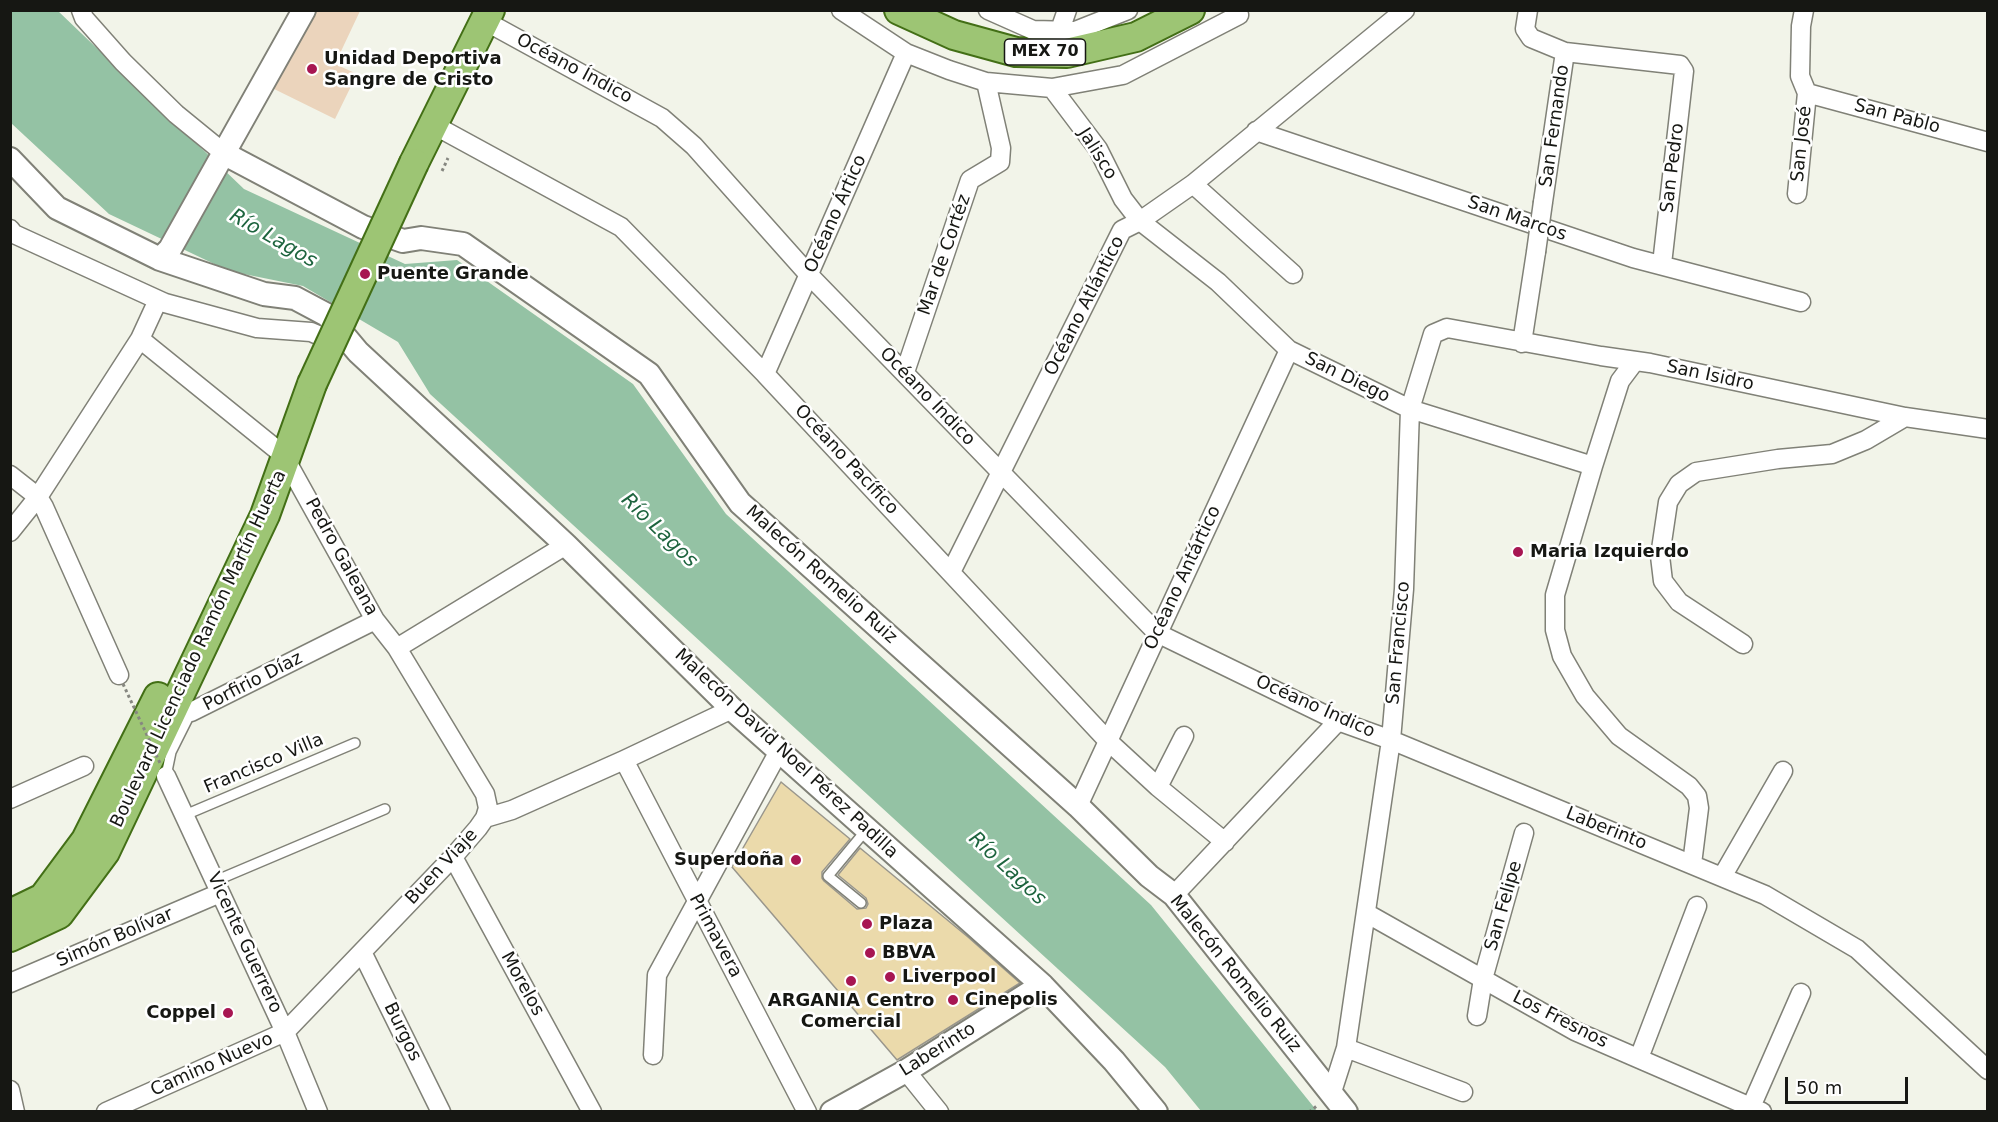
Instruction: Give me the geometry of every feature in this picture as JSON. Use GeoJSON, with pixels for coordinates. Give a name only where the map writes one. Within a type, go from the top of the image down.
{"type":"FeatureCollection","features":[{"type":"Feature","properties":{"kind":"main road","name":"MEX 70"},"geometry":{"type":"LineString","coordinates":[[899,10],[954,35],[1016,52],[1067,53],[1136,37],[1182,15]]}},
{"type":"Feature","properties":{"kind":"main road"},"geometry":{"type":"LineString","coordinates":[[286,451],[312,384],[432,124],[487,16]]}},
{"type":"Feature","properties":{"kind":"main road","name":"Boulevard Licenciado Ramón Martín Huerta"},"geometry":{"type":"LineString","coordinates":[[10,914],[43,898],[86,840],[251,508],[286,451]]}},
{"type":"Feature","properties":{"kind":"main road","name":"Boulevard Licenciado Ramón Martín Huerta"},"geometry":{"type":"LineString","coordinates":[[10,937],[59,914],[105,852],[265,515],[286,451]]}},
{"type":"Feature","properties":{"kind":"street"},"geometry":{"type":"LineString","coordinates":[[81,10],[84,18],[123,62],[222,159]]}},
{"type":"Feature","properties":{"kind":"street"},"geometry":{"type":"LineString","coordinates":[[165,254],[222,159],[304,10]]}},
{"type":"Feature","properties":{"kind":"street"},"geometry":{"type":"LineString","coordinates":[[841,10],[906,53],[986,82],[1052,88],[1123,75],[1243,13]]}},
{"type":"Feature","properties":{"kind":"street"},"geometry":{"type":"LineString","coordinates":[[988,10],[1033,30],[1075,31],[1128,10]]}},
{"type":"Feature","properties":{"kind":"street"},"geometry":{"type":"LineString","coordinates":[[1060,30],[1067,10]]}},
{"type":"Feature","properties":{"kind":"street","name":"Océano Atlántico"},"geometry":{"type":"LineString","coordinates":[[951,572],[1122,230],[1140,221],[1193,184],[1405,10]]}},
{"type":"Feature","properties":{"kind":"street"},"geometry":{"type":"LineString","coordinates":[[1528,10],[1525,29],[1531,38],[1565,52]]}},
{"type":"Feature","properties":{"kind":"street","name":"San José"},"geometry":{"type":"LineString","coordinates":[[1797,195],[1807,93],[1800,76],[1801,26],[1804,10]]}},
{"type":"Feature","properties":{"kind":"street"},"geometry":{"type":"LineString","coordinates":[[1182,15],[1243,13]]}},
{"type":"Feature","properties":{"kind":"street","name":"Océano Índico"},"geometry":{"type":"LineString","coordinates":[[487,16],[662,118],[694,146],[809,275],[1157,633],[1338,721],[1391,740]]}},
{"type":"Feature","properties":{"kind":"street","name":"San Pedro"},"geometry":{"type":"LineString","coordinates":[[1565,52],[1680,65],[1684,70],[1662,264]]}},
{"type":"Feature","properties":{"kind":"street","name":"San Fernando"},"geometry":{"type":"LineString","coordinates":[[1522,343],[1565,52]]}},
{"type":"Feature","properties":{"kind":"street","name":"Océano Ártico"},"geometry":{"type":"LineString","coordinates":[[765,374],[906,53]]}},
{"type":"Feature","properties":{"kind":"street","name":"Mar de Cortéz"},"geometry":{"type":"LineString","coordinates":[[905,372],[970,180],[1000,162],[1001,148],[986,82]]}},
{"type":"Feature","properties":{"kind":"street","name":"Jalisco"},"geometry":{"type":"LineString","coordinates":[[1052,88],[1098,149],[1123,199],[1140,221]]}},
{"type":"Feature","properties":{"kind":"street","name":"San Pablo"},"geometry":{"type":"LineString","coordinates":[[1807,93],[1988,142]]}},
{"type":"Feature","properties":{"kind":"street","name":"Océano Pacífico"},"geometry":{"type":"LineString","coordinates":[[432,124],[621,227],[765,374],[1108,741],[1158,787],[1225,842]]}},
{"type":"Feature","properties":{"kind":"street","name":"San Marcos"},"geometry":{"type":"LineString","coordinates":[[1256,131],[1633,258],[1801,302]]}},
{"type":"Feature","properties":{"kind":"street","name":"Malecón David Noel Pérez Padilla"},"geometry":{"type":"LineString","coordinates":[[10,159],[57,207],[264,294],[295,298],[327,315],[358,352],[566,545],[732,709],[1042,984],[1114,1061],[1156,1112]]}},
{"type":"Feature","properties":{"kind":"street","name":"Malecón Romelio Ruiz"},"geometry":{"type":"LineString","coordinates":[[222,159],[363,227],[403,241],[421,238],[463,244],[649,375],[740,503],[1078,806],[1149,876],[1174,895],[1332,1104]]}},
{"type":"Feature","properties":{"kind":"street"},"geometry":{"type":"LineString","coordinates":[[1193,184],[1293,274]]}},
{"type":"Feature","properties":{"kind":"street","name":"San Diego"},"geometry":{"type":"LineString","coordinates":[[1140,221],[1218,282],[1288,350],[1410,408],[1593,466]]}},
{"type":"Feature","properties":{"kind":"street"},"geometry":{"type":"LineString","coordinates":[[10,229],[14,234],[158,300],[257,328],[311,332],[358,352]]}},
{"type":"Feature","properties":{"kind":"street"},"geometry":{"type":"LineString","coordinates":[[10,532],[38,497],[140,339],[158,300]]}},
{"type":"Feature","properties":{"kind":"street","name":"San Isidro"},"geometry":{"type":"LineString","coordinates":[[1433,334],[1447,328],[1522,343],[1635,361],[1905,417],[1988,429]]}},
{"type":"Feature","properties":{"kind":"street","name":"San Francisco"},"geometry":{"type":"LineString","coordinates":[[1332,1104],[1346,1048],[1391,740],[1404,589],[1410,408],[1433,334]]}},
{"type":"Feature","properties":{"kind":"street","name":"Pedro Galeana"},"geometry":{"type":"LineString","coordinates":[[140,339],[286,451],[375,620],[397,648],[484,794],[488,808],[485,818]]}},
{"type":"Feature","properties":{"kind":"street","name":"Océano Antártico"},"geometry":{"type":"LineString","coordinates":[[1078,806],[1288,350]]}},
{"type":"Feature","properties":{"kind":"street"},"geometry":{"type":"LineString","coordinates":[[1635,361],[1620,381],[1593,466],[1555,595],[1555,630],[1562,656],[1585,696],[1619,736],[1689,786],[1697,796],[1699,808],[1692,864]]}},
{"type":"Feature","properties":{"kind":"street"},"geometry":{"type":"LineString","coordinates":[[1743,644],[1679,602],[1663,581],[1660,556],[1668,502],[1679,484],[1696,472],[1778,459],[1832,454],[1866,441],[1905,417]]}},
{"type":"Feature","properties":{"kind":"street"},"geometry":{"type":"LineString","coordinates":[[10,475],[38,497],[121,679]]}},
{"type":"Feature","properties":{"kind":"street"},"geometry":{"type":"LineString","coordinates":[[397,648],[566,545]]}},
{"type":"Feature","properties":{"kind":"street","name":"Porfirio Díaz"},"geometry":{"type":"LineString","coordinates":[[191,712],[375,620]]}},
{"type":"Feature","properties":{"kind":"street","name":"Buen Viaje"},"geometry":{"type":"LineString","coordinates":[[285,1032],[453,857],[485,818],[512,810],[732,709]]}},
{"type":"Feature","properties":{"kind":"street"},"geometry":{"type":"LineString","coordinates":[[1174,895],[1338,721]]}},
{"type":"Feature","properties":{"kind":"street"},"geometry":{"type":"LineString","coordinates":[[1158,787],[1184,736]]}},
{"type":"Feature","properties":{"kind":"street","name":"Laberinto"},"geometry":{"type":"LineString","coordinates":[[1391,740],[1765,895],[1857,949],[1988,1070]]}},
{"type":"Feature","properties":{"kind":"street"},"geometry":{"type":"LineString","coordinates":[[653,1055],[657,975],[779,751]]}},
{"type":"Feature","properties":{"kind":"street","name":"Primavera"},"geometry":{"type":"LineString","coordinates":[[624,760],[807,1112]]}},
{"type":"Feature","properties":{"kind":"street"},"geometry":{"type":"LineString","coordinates":[[10,799],[84,766]]}},
{"type":"Feature","properties":{"kind":"street","name":"Vicente Guerrero"},"geometry":{"type":"LineString","coordinates":[[163,769],[285,1032],[318,1112]]}},
{"type":"Feature","properties":{"kind":"street"},"geometry":{"type":"LineString","coordinates":[[1722,877],[1784,771]]}},
{"type":"Feature","properties":{"kind":"street","name":"San Felipe"},"geometry":{"type":"LineString","coordinates":[[1477,1016],[1483,979],[1524,833]]}},
{"type":"Feature","properties":{"kind":"street","name":"Morelos"},"geometry":{"type":"LineString","coordinates":[[453,857],[592,1112]]}},
{"type":"Feature","properties":{"kind":"street","name":"Simón Bolívar"},"geometry":{"type":"LineString","coordinates":[[10,983],[218,887]]}},
{"type":"Feature","properties":{"kind":"street"},"geometry":{"type":"LineString","coordinates":[[1639,1059],[1697,906]]}},
{"type":"Feature","properties":{"kind":"street","name":"Los Fresnos"},"geometry":{"type":"LineString","coordinates":[[1366,913],[1575,1031],[1757,1109]]}},
{"type":"Feature","properties":{"kind":"street","name":"Burgos"},"geometry":{"type":"LineString","coordinates":[[362,952],[441,1112]]}},
{"type":"Feature","properties":{"kind":"street","name":"Laberinto"},"geometry":{"type":"LineString","coordinates":[[832,1112],[906,1071],[1042,984]]}},
{"type":"Feature","properties":{"kind":"street"},"geometry":{"type":"LineString","coordinates":[[1757,1109],[1801,993]]}},
{"type":"Feature","properties":{"kind":"street","name":"Camino Nuevo"},"geometry":{"type":"LineString","coordinates":[[106,1112],[285,1032]]}},
{"type":"Feature","properties":{"kind":"street"},"geometry":{"type":"LineString","coordinates":[[1346,1048],[1463,1092]]}},
{"type":"Feature","properties":{"kind":"street"},"geometry":{"type":"LineString","coordinates":[[906,1071],[939,1112]]}},
{"type":"Feature","properties":{"kind":"street"},"geometry":{"type":"LineString","coordinates":[[10,1090],[15,1112]]}},
{"type":"Feature","properties":{"kind":"lane","name":"Porfirio Díaz"},"geometry":{"type":"LineString","coordinates":[[163,769],[191,712]]}},
{"type":"Feature","properties":{"kind":"lane","name":"Francisco Villa"},"geometry":{"type":"LineString","coordinates":[[185,815],[355,743]]}},
{"type":"Feature","properties":{"kind":"lane"},"geometry":{"type":"LineString","coordinates":[[218,887],[386,809]]}},
{"type":"Feature","properties":{"kind":"lane"},"geometry":{"type":"LineString","coordinates":[[861,903],[828,876],[867,829]]}},
{"type":"Feature","properties":{"kind":"path"},"geometry":{"type":"LineString","coordinates":[[442,171],[448,158]]}},
{"type":"Feature","properties":{"kind":"path"},"geometry":{"type":"LineString","coordinates":[[121,679],[163,769]]}},
{"type":"Feature","properties":{"kind":"path"},"geometry":{"type":"LineString","coordinates":[[1309,1112],[1332,1104]]}},
{"type":"Feature","properties":{"kind":"shaded area","name":"Unidad Deportiva Sangre de Cristo"},"geometry":{"type":"Polygon","coordinates":[[[309,11],[360,11],[335,64],[357,74],[335,119],[268,86],[309,11]]]}},
{"type":"Feature","properties":{"kind":"water","name":"Río Lagos"},"geometry":{"type":"Polygon","coordinates":[[[11,11],[58,11],[244,189],[405,264],[457,260],[633,384],[726,514],[1151,905],[1317,1111],[1201,1111],[1165,1067],[430,394],[398,342],[303,286],[229,271],[109,214],[11,123],[11,11]]]}},
{"type":"Feature","properties":{"kind":"building","name":"Plaza"},"geometry":{"type":"Polygon","coordinates":[[[781,782],[850,839],[822,872],[822,878],[857,909],[866,908],[868,904],[866,898],[838,875],[860,848],[1020,983],[897,1060],[732,867],[781,782]]]}},
{"type":"Feature","properties":{"kind":"place","name":"Unidad Deportiva Sangre de Cristo"},"geometry":{"type":"Point","coordinates":[312,69]}},
{"type":"Feature","properties":{"kind":"place","name":"Puente Grande"},"geometry":{"type":"Point","coordinates":[365,274]}},
{"type":"Feature","properties":{"kind":"place","name":"Maria Izquierdo"},"geometry":{"type":"Point","coordinates":[1518,552]}},
{"type":"Feature","properties":{"kind":"place","name":"Superdoña"},"geometry":{"type":"Point","coordinates":[796,860]}},
{"type":"Feature","properties":{"kind":"place","name":"Plaza"},"geometry":{"type":"Point","coordinates":[867,924]}},
{"type":"Feature","properties":{"kind":"place","name":"BBVA"},"geometry":{"type":"Point","coordinates":[870,953]}},
{"type":"Feature","properties":{"kind":"place","name":"Liverpool"},"geometry":{"type":"Point","coordinates":[890,977]}},
{"type":"Feature","properties":{"kind":"place","name":"ARGANIA Centro Comercial"},"geometry":{"type":"Point","coordinates":[851,981]}},
{"type":"Feature","properties":{"kind":"place","name":"Cinepolis"},"geometry":{"type":"Point","coordinates":[953,1000]}},
{"type":"Feature","properties":{"kind":"place","name":"Coppel"},"geometry":{"type":"Point","coordinates":[228,1013]}}]}
